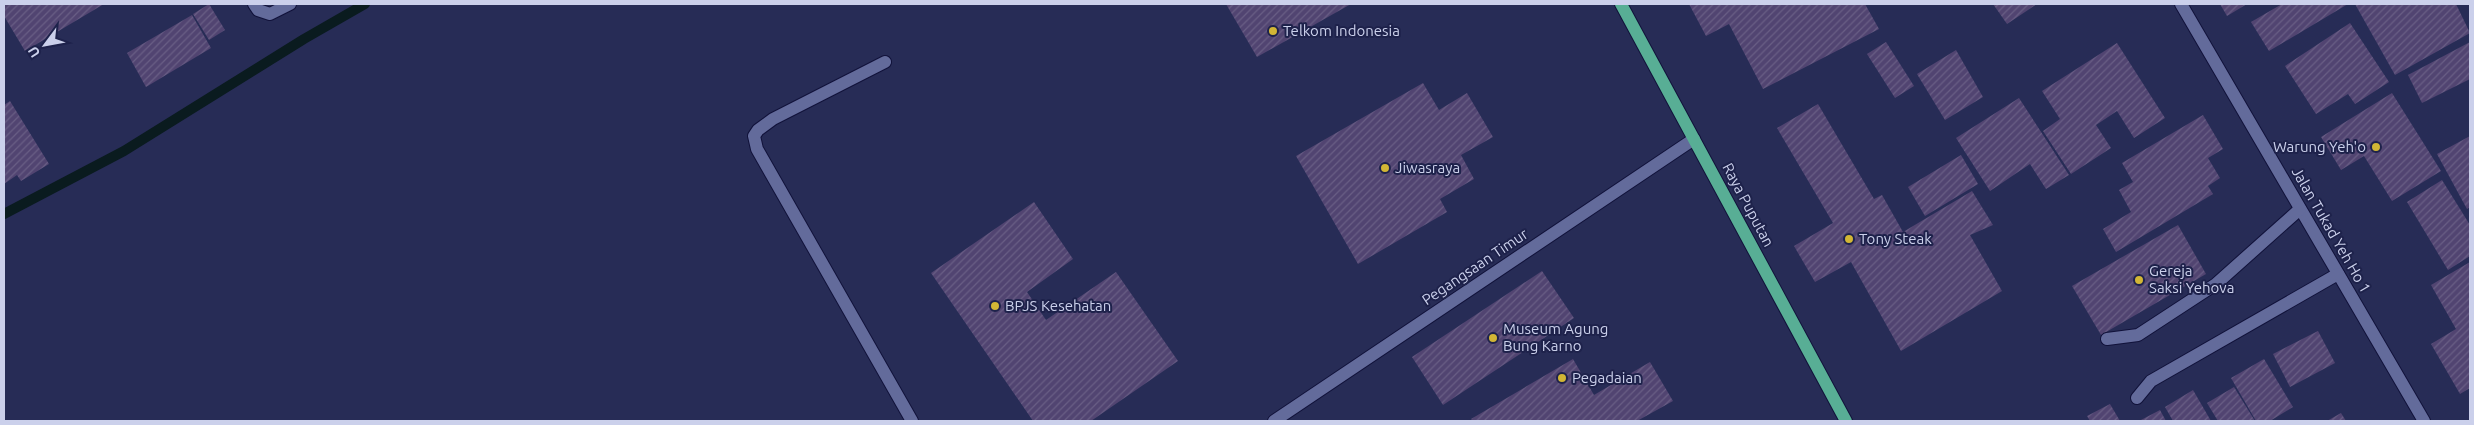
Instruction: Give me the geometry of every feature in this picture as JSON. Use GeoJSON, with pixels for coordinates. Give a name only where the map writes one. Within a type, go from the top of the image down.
{"type":"FeatureCollection","features":[{"type":"Feature","properties":{"kind":"main road","name":"Raya Puputan"},"geometry":{"type":"LineString","coordinates":[[1621,4],[1846,421]]}},
{"type":"Feature","properties":{"kind":"street"},"geometry":{"type":"LineString","coordinates":[[254,4],[258,10],[270,14],[290,4]]}},
{"type":"Feature","properties":{"kind":"street","name":"Jalan Tukad Yeh Ho 1"},"geometry":{"type":"LineString","coordinates":[[2181,4],[2424,421]]}},
{"type":"Feature","properties":{"kind":"street"},"geometry":{"type":"LineString","coordinates":[[885,62],[774,119],[758,130],[754,136],[757,149],[912,421]]}},
{"type":"Feature","properties":{"kind":"street","name":"Pegangsaan Timur"},"geometry":{"type":"LineString","coordinates":[[1274,421],[1694,139]]}},
{"type":"Feature","properties":{"kind":"street"},"geometry":{"type":"LineString","coordinates":[[2107,339],[2138,335],[2216,284],[2300,210]]}},
{"type":"Feature","properties":{"kind":"street"},"geometry":{"type":"LineString","coordinates":[[2137,398],[2152,382],[2338,274]]}},
{"type":"Feature","properties":{"kind":"building"},"geometry":{"type":"Polygon","coordinates":[[[4,4],[104,4],[25,51],[4,16],[4,4]]]}},
{"type":"Feature","properties":{"kind":"building"},"geometry":{"type":"Polygon","coordinates":[[[209,4],[225,30],[209,40],[193,14],[209,4]]]}},
{"type":"Feature","properties":{"kind":"building","name":"Telkom Indonesia"},"geometry":{"type":"Polygon","coordinates":[[[1226,4],[1351,4],[1257,57],[1226,4]]]}},
{"type":"Feature","properties":{"kind":"building"},"geometry":{"type":"Polygon","coordinates":[[[1689,4],[1865,4],[1879,29],[1763,89],[1729,24],[1706,36],[1689,4]]]}},
{"type":"Feature","properties":{"kind":"building"},"geometry":{"type":"Polygon","coordinates":[[[1993,4],[2037,4],[2007,24],[1993,4]]]}},
{"type":"Feature","properties":{"kind":"building"},"geometry":{"type":"Polygon","coordinates":[[[2220,4],[2247,4],[2227,16],[2220,4]]]}},
{"type":"Feature","properties":{"kind":"building"},"geometry":{"type":"Polygon","coordinates":[[[2282,4],[2348,4],[2269,51],[2251,22],[2282,4]]]}},
{"type":"Feature","properties":{"kind":"building"},"geometry":{"type":"Polygon","coordinates":[[[2355,4],[2456,4],[2470,33],[2395,75],[2355,4]]]}},
{"type":"Feature","properties":{"kind":"building"},"geometry":{"type":"Polygon","coordinates":[[[192,15],[211,48],[146,87],[127,53],[192,15]]]}},
{"type":"Feature","properties":{"kind":"building"},"geometry":{"type":"Polygon","coordinates":[[[2350,23],[2389,82],[2355,104],[2348,94],[2316,114],[2285,66],[2350,23]]]}},
{"type":"Feature","properties":{"kind":"building"},"geometry":{"type":"Polygon","coordinates":[[[1886,42],[1914,86],[1895,98],[1867,54],[1886,42]]]}},
{"type":"Feature","properties":{"kind":"building"},"geometry":{"type":"Polygon","coordinates":[[[2470,42],[2470,79],[2422,103],[2408,75],[2470,42]]]}},
{"type":"Feature","properties":{"kind":"building"},"geometry":{"type":"Polygon","coordinates":[[[2117,43],[2165,118],[2134,138],[2117,111],[2096,125],[2111,148],[2071,174],[2043,131],[2060,119],[2042,91],[2117,43]]]}},
{"type":"Feature","properties":{"kind":"building"},"geometry":{"type":"Polygon","coordinates":[[[1956,50],[1983,97],[1945,120],[1917,74],[1956,50]]]}},
{"type":"Feature","properties":{"kind":"building","name":"Jiwasraya"},"geometry":{"type":"Polygon","coordinates":[[[1423,83],[1439,110],[1467,93],[1493,137],[1461,155],[1474,179],[1440,199],[1447,212],[1358,264],[1296,156],[1423,83]]]}},
{"type":"Feature","properties":{"kind":"building","name":"Warung Yeh'o"},"geometry":{"type":"Polygon","coordinates":[[[2392,93],[2441,171],[2392,201],[2364,156],[2341,170],[2321,137],[2392,93]]]}},
{"type":"Feature","properties":{"kind":"building"},"geometry":{"type":"Polygon","coordinates":[[[2019,98],[2069,175],[2046,189],[2030,164],[1990,191],[1956,138],[2019,98]]]}},
{"type":"Feature","properties":{"kind":"building"},"geometry":{"type":"Polygon","coordinates":[[[10,101],[49,164],[21,181],[17,175],[4,184],[4,105],[10,101]]]}},
{"type":"Feature","properties":{"kind":"building"},"geometry":{"type":"Polygon","coordinates":[[[1818,104],[1874,199],[1882,195],[1903,232],[1972,191],[1993,225],[1970,235],[2002,291],[1901,351],[1851,262],[1815,282],[1794,246],[1833,223],[1777,128],[1818,104]]]}},
{"type":"Feature","properties":{"kind":"building"},"geometry":{"type":"Polygon","coordinates":[[[2203,115],[2223,149],[2208,158],[2220,178],[2208,186],[2213,194],[2116,252],[2103,229],[2131,212],[2119,190],[2133,182],[2122,163],[2203,115]]]}},
{"type":"Feature","properties":{"kind":"building"},"geometry":{"type":"Polygon","coordinates":[[[2470,136],[2470,207],[2467,209],[2437,154],[2470,136]]]}},
{"type":"Feature","properties":{"kind":"building"},"geometry":{"type":"Polygon","coordinates":[[[1961,155],[1978,184],[1925,216],[1908,187],[1961,155]]]}},
{"type":"Feature","properties":{"kind":"building"},"geometry":{"type":"Polygon","coordinates":[[[2442,180],[2470,225],[2470,256],[2448,270],[2407,202],[2442,180]]]}},
{"type":"Feature","properties":{"kind":"building","name":"BPJS Kesehatan"},"geometry":{"type":"Polygon","coordinates":[[[1034,202],[1073,259],[1027,292],[1046,320],[1116,272],[1178,361],[1091,421],[1033,421],[931,273],[1034,202]]]}},
{"type":"Feature","properties":{"kind":"building","name":"Gereja Saksi Yehova"},"geometry":{"type":"Polygon","coordinates":[[[2178,225],[2206,274],[2101,335],[2072,286],[2178,225]]]}},
{"type":"Feature","properties":{"kind":"building"},"geometry":{"type":"Polygon","coordinates":[[[2470,262],[2470,388],[2460,394],[2431,344],[2456,329],[2431,285],[2470,262]]]}},
{"type":"Feature","properties":{"kind":"building","name":"Museum Agung Bung Karno"},"geometry":{"type":"Polygon","coordinates":[[[1542,271],[1574,318],[1443,405],[1412,357],[1542,271]]]}},
{"type":"Feature","properties":{"kind":"building"},"geometry":{"type":"Polygon","coordinates":[[[2318,331],[2335,363],[2290,387],[2273,354],[2318,331]]]}},
{"type":"Feature","properties":{"kind":"building","name":"Pegadaian"},"geometry":{"type":"Polygon","coordinates":[[[1573,359],[1594,395],[1650,362],[1673,401],[1637,421],[1473,421],[1471,419],[1573,359]]]}},
{"type":"Feature","properties":{"kind":"building"},"geometry":{"type":"Polygon","coordinates":[[[2264,359],[2293,407],[2270,421],[2256,421],[2231,378],[2264,359]]]}},
{"type":"Feature","properties":{"kind":"building"},"geometry":{"type":"Polygon","coordinates":[[[2234,387],[2255,421],[2218,421],[2207,403],[2234,387]]]}},
{"type":"Feature","properties":{"kind":"building"},"geometry":{"type":"Polygon","coordinates":[[[2193,390],[2211,421],[2173,421],[2165,407],[2193,390]]]}},
{"type":"Feature","properties":{"kind":"building"},"geometry":{"type":"Polygon","coordinates":[[[2110,404],[2120,421],[2090,421],[2087,416],[2110,404]]]}},
{"type":"Feature","properties":{"kind":"building"},"geometry":{"type":"Polygon","coordinates":[[[2160,410],[2166,421],[2139,421],[2160,410]]]}},
{"type":"Feature","properties":{"kind":"building"},"geometry":{"type":"Polygon","coordinates":[[[2341,413],[2346,421],[2327,421],[2341,413]]]}},
{"type":"Feature","properties":{"kind":"waterway"},"geometry":{"type":"LineString","coordinates":[[4,214],[124,151],[304,39],[365,4]]}},
{"type":"Feature","properties":{"kind":"place","name":"Telkom Indonesia"},"geometry":{"type":"Point","coordinates":[1273,31]}},
{"type":"Feature","properties":{"kind":"place","name":"Warung Yeh'o"},"geometry":{"type":"Point","coordinates":[2376,147]}},
{"type":"Feature","properties":{"kind":"place","name":"Jiwasraya"},"geometry":{"type":"Point","coordinates":[1385,168]}},
{"type":"Feature","properties":{"kind":"place","name":"Tony Steak"},"geometry":{"type":"Point","coordinates":[1849,239]}},
{"type":"Feature","properties":{"kind":"place","name":"Gereja Saksi Yehova"},"geometry":{"type":"Point","coordinates":[2139,280]}},
{"type":"Feature","properties":{"kind":"place","name":"BPJS Kesehatan"},"geometry":{"type":"Point","coordinates":[995,306]}},
{"type":"Feature","properties":{"kind":"place","name":"Museum Agung Bung Karno"},"geometry":{"type":"Point","coordinates":[1493,338]}},
{"type":"Feature","properties":{"kind":"place","name":"Pegadaian"},"geometry":{"type":"Point","coordinates":[1562,378]}}]}
